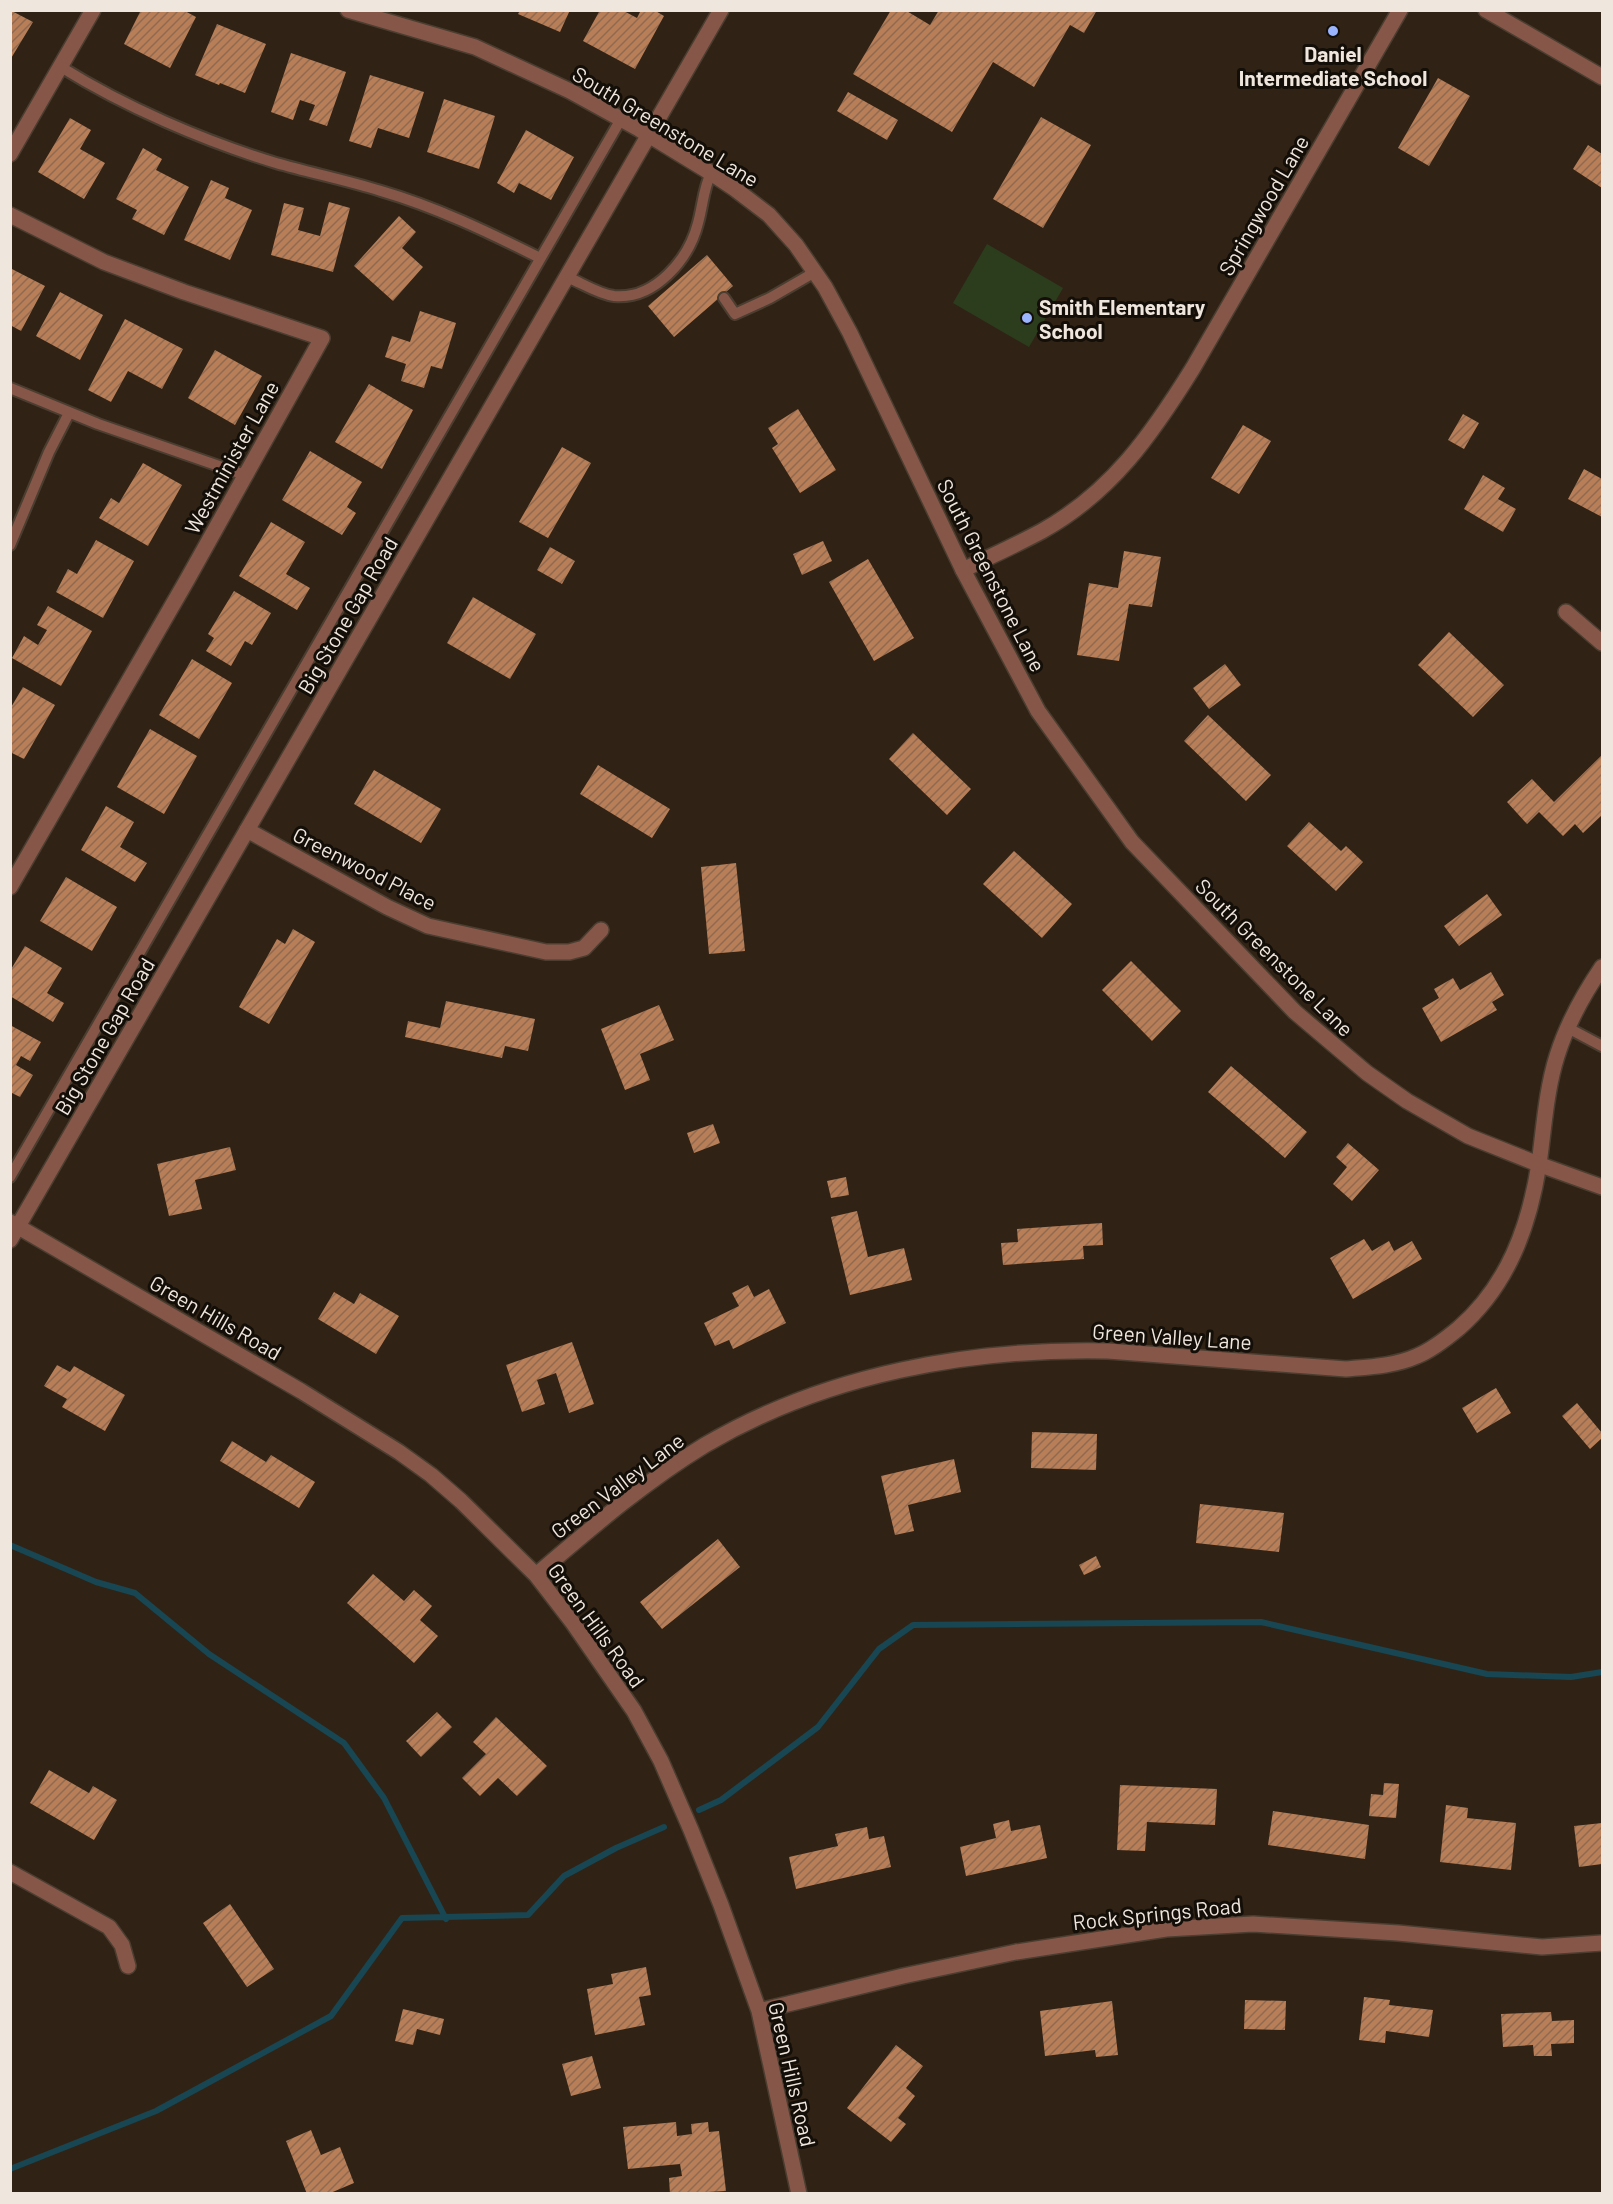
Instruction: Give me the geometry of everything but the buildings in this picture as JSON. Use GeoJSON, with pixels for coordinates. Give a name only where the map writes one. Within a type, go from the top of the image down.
{"type":"FeatureCollection","features":[{"type":"Feature","properties":{"kind":"street"},"geometry":{"type":"LineString","coordinates":[[10,154],[93,10]]}},
{"type":"Feature","properties":{"kind":"street","name":"South Greenstone Lane"},"geometry":{"type":"LineString","coordinates":[[348,10],[475,47],[570,91],[649,135],[735,189],[769,216],[796,245],[815,272],[850,333],[963,570],[1038,711],[1132,842],[1295,1012],[1367,1073],[1407,1101],[1468,1136],[1602,1186]]}},
{"type":"Feature","properties":{"kind":"street","name":"Big Stone Gap Road"},"geometry":{"type":"LineString","coordinates":[[10,1240],[15,1224],[247,830],[721,10]]}},
{"type":"Feature","properties":{"kind":"street"},"geometry":{"type":"LineString","coordinates":[[1486,10],[1602,77]]}},
{"type":"Feature","properties":{"kind":"street","name":"Springwood Lane"},"geometry":{"type":"LineString","coordinates":[[963,570],[1043,530],[1078,507],[1109,481],[1138,451],[1165,414],[1193,368],[1399,11]]}},
{"type":"Feature","properties":{"kind":"street","name":"Westminister Lane"},"geometry":{"type":"LineString","coordinates":[[10,215],[104,262],[184,292],[321,338],[10,887]]}},
{"type":"Feature","properties":{"kind":"street"},"geometry":{"type":"LineString","coordinates":[[1566,612],[1602,643]]}},
{"type":"Feature","properties":{"kind":"street","name":"Greenwood Place"},"geometry":{"type":"LineString","coordinates":[[247,830],[387,907],[428,926],[546,952],[569,952],[584,948],[601,930]]}},
{"type":"Feature","properties":{"kind":"street","name":"Green Valley Lane"},"geometry":{"type":"LineString","coordinates":[[536,1575],[613,1509],[665,1471],[706,1445],[747,1423],[808,1398],[913,1367],[984,1355],[1070,1350],[1346,1369],[1384,1365],[1418,1356],[1446,1339],[1473,1316],[1496,1287],[1513,1259],[1526,1224],[1538,1164],[1549,1088],[1557,1055],[1577,1008],[1602,967]]}},
{"type":"Feature","properties":{"kind":"street","name":"Green Hills Road"},"geometry":{"type":"LineString","coordinates":[[15,1224],[301,1391],[399,1452],[461,1501],[536,1575],[603,1664],[634,1711],[661,1761],[721,1905],[759,2011],[799,2193]]}},
{"type":"Feature","properties":{"kind":"street"},"geometry":{"type":"LineString","coordinates":[[10,1872],[109,1928],[122,1945],[128,1966]]}},
{"type":"Feature","properties":{"kind":"street","name":"Rock Springs Road"},"geometry":{"type":"LineString","coordinates":[[759,2011],[903,1976],[1016,1952],[1166,1929],[1253,1924],[1398,1933],[1542,1947],[1602,1943]]}},
{"type":"Feature","properties":{"kind":"lane"},"geometry":{"type":"LineString","coordinates":[[61,67],[115,96],[210,140],[275,162],[382,191],[425,206],[482,229],[540,258]]}},
{"type":"Feature","properties":{"kind":"lane"},"geometry":{"type":"LineString","coordinates":[[10,1177],[621,119]]}},
{"type":"Feature","properties":{"kind":"lane"},"geometry":{"type":"LineString","coordinates":[[567,277],[603,294],[613,296],[630,296],[647,291],[680,262],[688,250],[698,224],[704,189],[711,174]]}},
{"type":"Feature","properties":{"kind":"lane"},"geometry":{"type":"LineString","coordinates":[[724,298],[735,314],[815,272]]}},
{"type":"Feature","properties":{"kind":"lane"},"geometry":{"type":"LineString","coordinates":[[10,388],[69,413],[245,475]]}},
{"type":"Feature","properties":{"kind":"lane"},"geometry":{"type":"LineString","coordinates":[[10,545],[49,452],[69,413]]}},
{"type":"Feature","properties":{"kind":"lane"},"geometry":{"type":"LineString","coordinates":[[1568,1028],[1602,1046]]}},
{"type":"Feature","properties":{"kind":"green space"},"geometry":{"type":"Polygon","coordinates":[[[987,244],[1063,288],[1029,347],[953,303],[987,244]]]}},
{"type":"Feature","properties":{"kind":"waterway"},"geometry":{"type":"LineString","coordinates":[[10,1545],[96,1582],[135,1593],[209,1654],[344,1743],[384,1798],[446,1919]]}},
{"type":"Feature","properties":{"kind":"waterway"},"geometry":{"type":"LineString","coordinates":[[699,1810],[721,1800],[818,1727],[879,1649],[913,1625],[1261,1622],[1487,1674],[1571,1677],[1602,1672]]}},
{"type":"Feature","properties":{"kind":"waterway"},"geometry":{"type":"LineString","coordinates":[[10,2169],[156,2111],[331,2016],[402,1918],[528,1915],[564,1876],[616,1848],[664,1827]]}},
{"type":"Feature","properties":{"kind":"place","name":"Daniel Intermediate School"},"geometry":{"type":"Point","coordinates":[1333,31]}},
{"type":"Feature","properties":{"kind":"place","name":"Smith Elementary School"},"geometry":{"type":"Point","coordinates":[1027,318]}}]}
